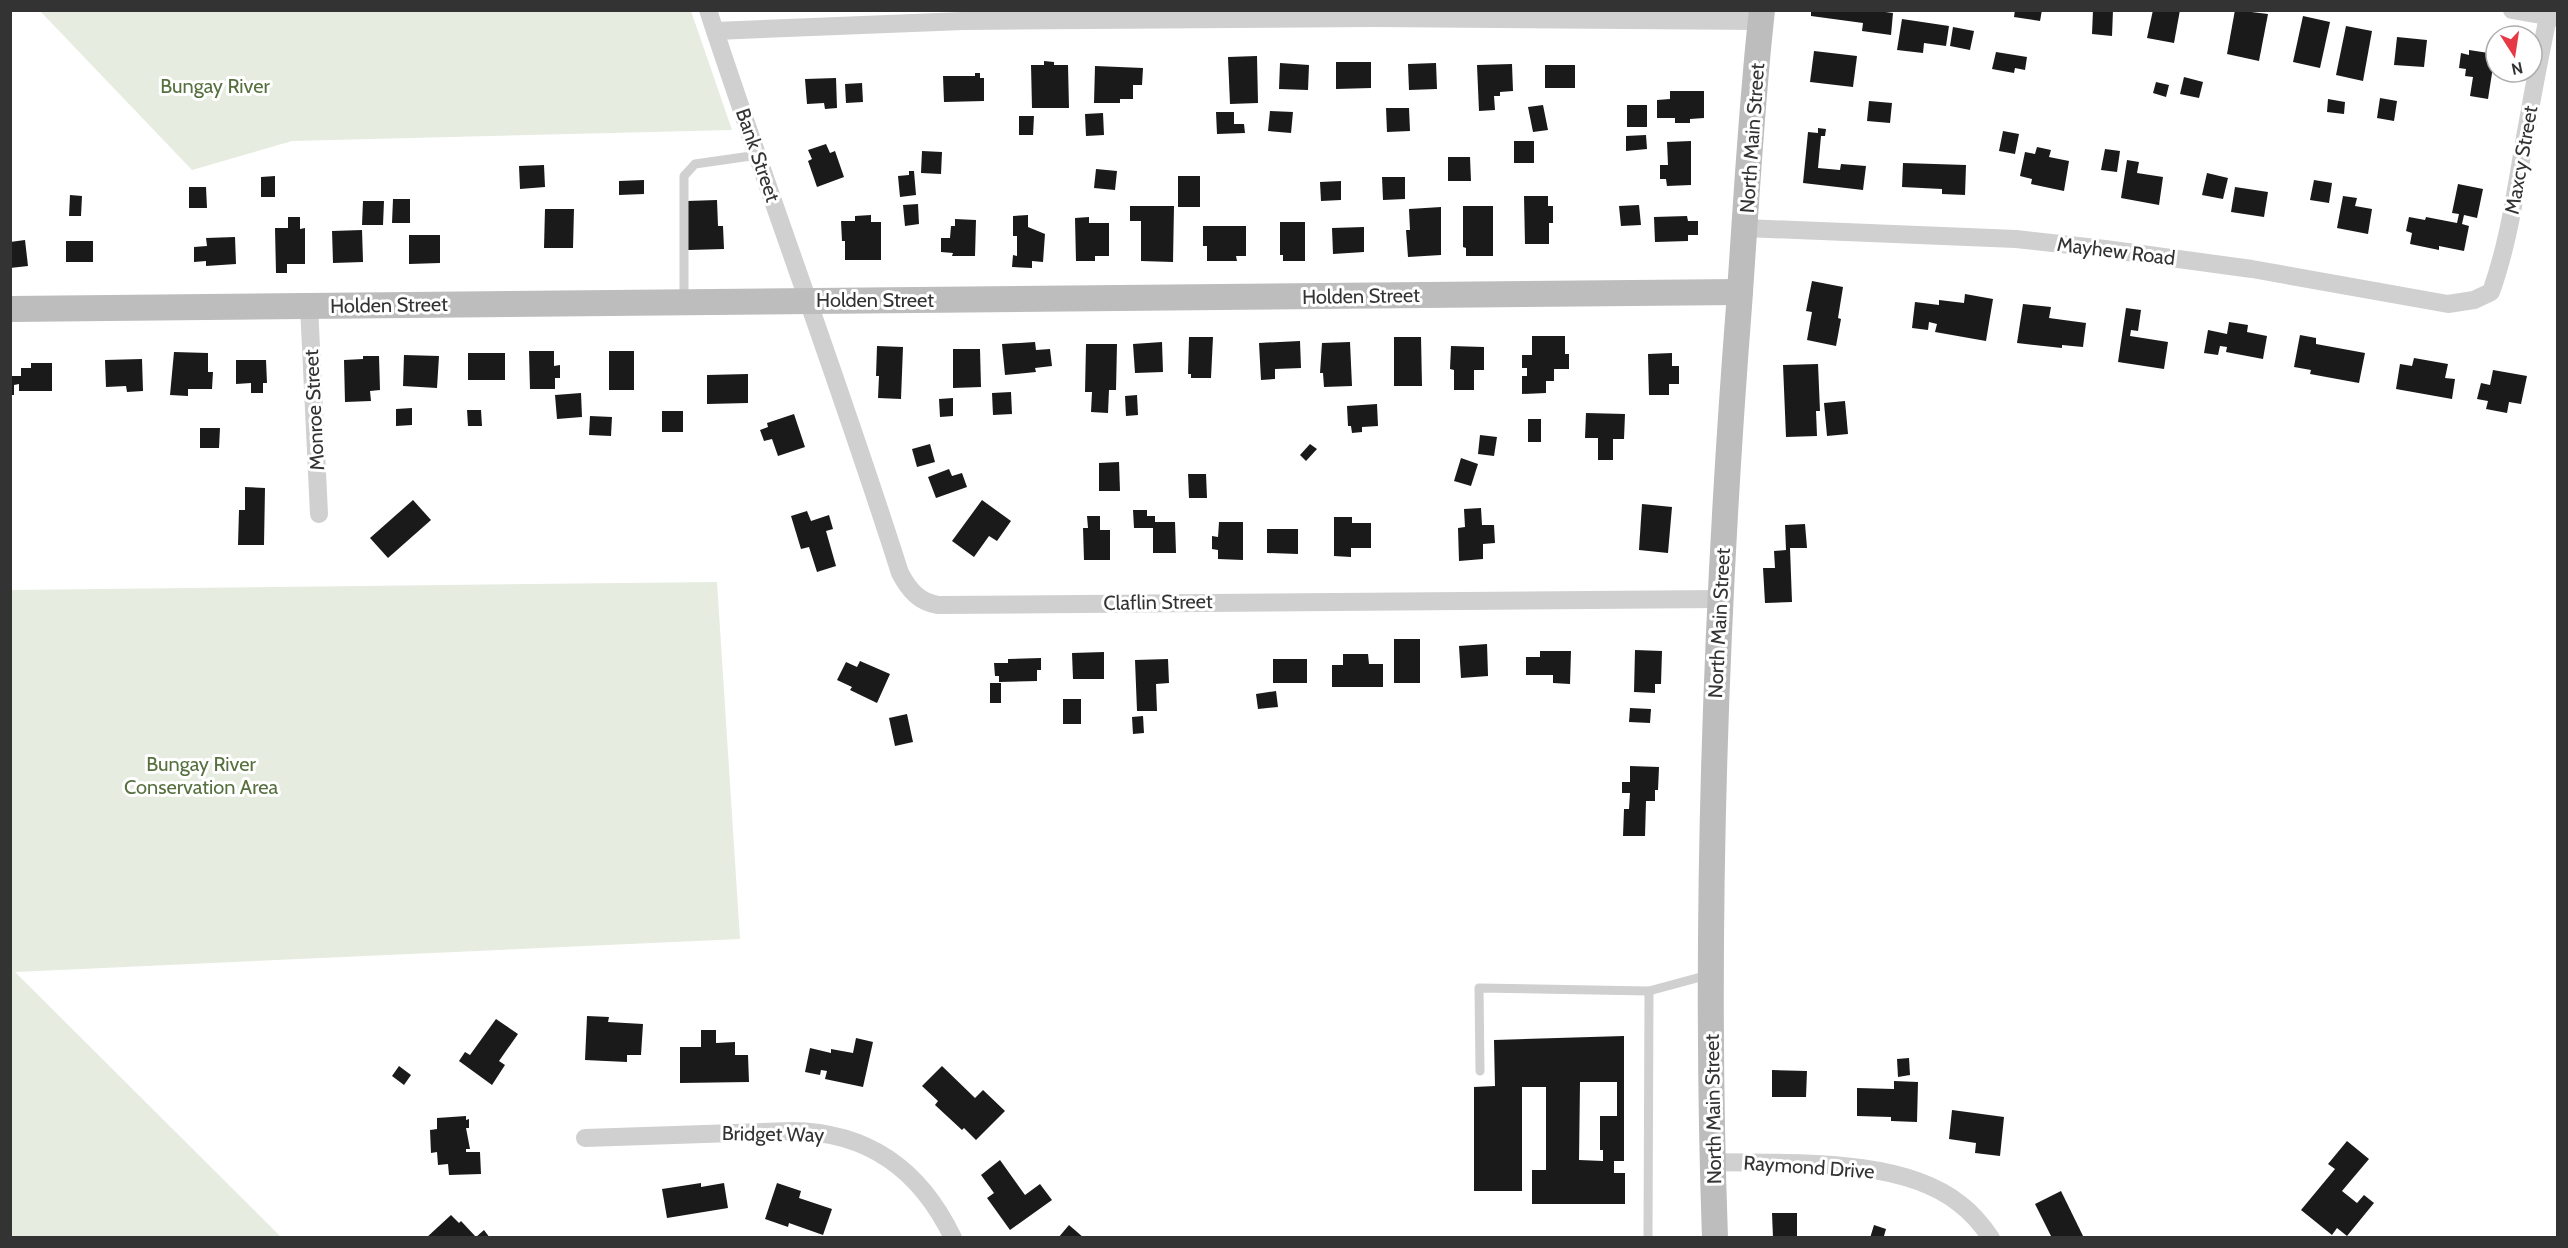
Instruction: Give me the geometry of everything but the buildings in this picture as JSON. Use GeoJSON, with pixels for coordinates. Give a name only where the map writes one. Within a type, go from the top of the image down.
{"type":"FeatureCollection","features":[{"type":"Feature","properties":{"kind":"main road","name":"North Main Street"},"geometry":{"type":"LineString","coordinates":[[1715,1238],[1710,974],[1719,599],[1761,16]]}},
{"type":"Feature","properties":{"kind":"main road","name":"Holden Street"},"geometry":{"type":"LineString","coordinates":[[10,309],[1740,292]]}},
{"type":"Feature","properties":{"kind":"street","name":"Bank Street"},"geometry":{"type":"LineString","coordinates":[[708,10],[806,301]]}},
{"type":"Feature","properties":{"kind":"street"},"geometry":{"type":"LineString","coordinates":[[2512,10],[2553,18]]}},
{"type":"Feature","properties":{"kind":"street"},"geometry":{"type":"LineString","coordinates":[[715,31],[986,21],[1761,16]]}},
{"type":"Feature","properties":{"kind":"street","name":"Maxcy Street"},"geometry":{"type":"LineString","coordinates":[[2482,296],[2491,292],[2501,263],[2517,190],[2527,122],[2553,18]]}},
{"type":"Feature","properties":{"kind":"street","name":"Mayhew Road"},"geometry":{"type":"LineString","coordinates":[[1745,228],[2016,240],[2252,269],[2448,304],[2474,300],[2482,296]]}},
{"type":"Feature","properties":{"kind":"street","name":"Claflin Street"},"geometry":{"type":"LineString","coordinates":[[806,301],[856,437],[900,573],[906,584],[924,603],[938,605],[1719,599]]}},
{"type":"Feature","properties":{"kind":"street","name":"Monroe Street"},"geometry":{"type":"LineString","coordinates":[[309,306],[319,514]]}},
{"type":"Feature","properties":{"kind":"street","name":"Bridget Way"},"geometry":{"type":"LineString","coordinates":[[585,1138],[781,1131],[822,1132],[855,1141],[886,1156],[921,1186],[945,1221],[953,1238]]}},
{"type":"Feature","properties":{"kind":"street","name":"Raymond Drive"},"geometry":{"type":"LineString","coordinates":[[1714,1162],[1854,1167],[1901,1176],[1937,1189],[1959,1203],[1991,1238]]}},
{"type":"Feature","properties":{"kind":"lane"},"geometry":{"type":"LineString","coordinates":[[684,302],[684,176],[695,164],[758,155]]}},
{"type":"Feature","properties":{"kind":"lane"},"geometry":{"type":"LineString","coordinates":[[1480,1071],[1479,988],[1648,991],[1710,974]]}},
{"type":"Feature","properties":{"kind":"lane"},"geometry":{"type":"LineString","coordinates":[[1648,991],[1648,1238]]}},
{"type":"Feature","properties":{"kind":"green space","name":"Bungay River"},"geometry":{"type":"Polygon","coordinates":[[[40,11],[691,11],[732,130],[292,141],[192,170],[40,11]]]}},
{"type":"Feature","properties":{"kind":"green space","name":"Bungay River Conservation Area"},"geometry":{"type":"Polygon","coordinates":[[[717,582],[740,939],[15,972],[281,1237],[11,1237],[11,590],[717,582]]]}}]}
